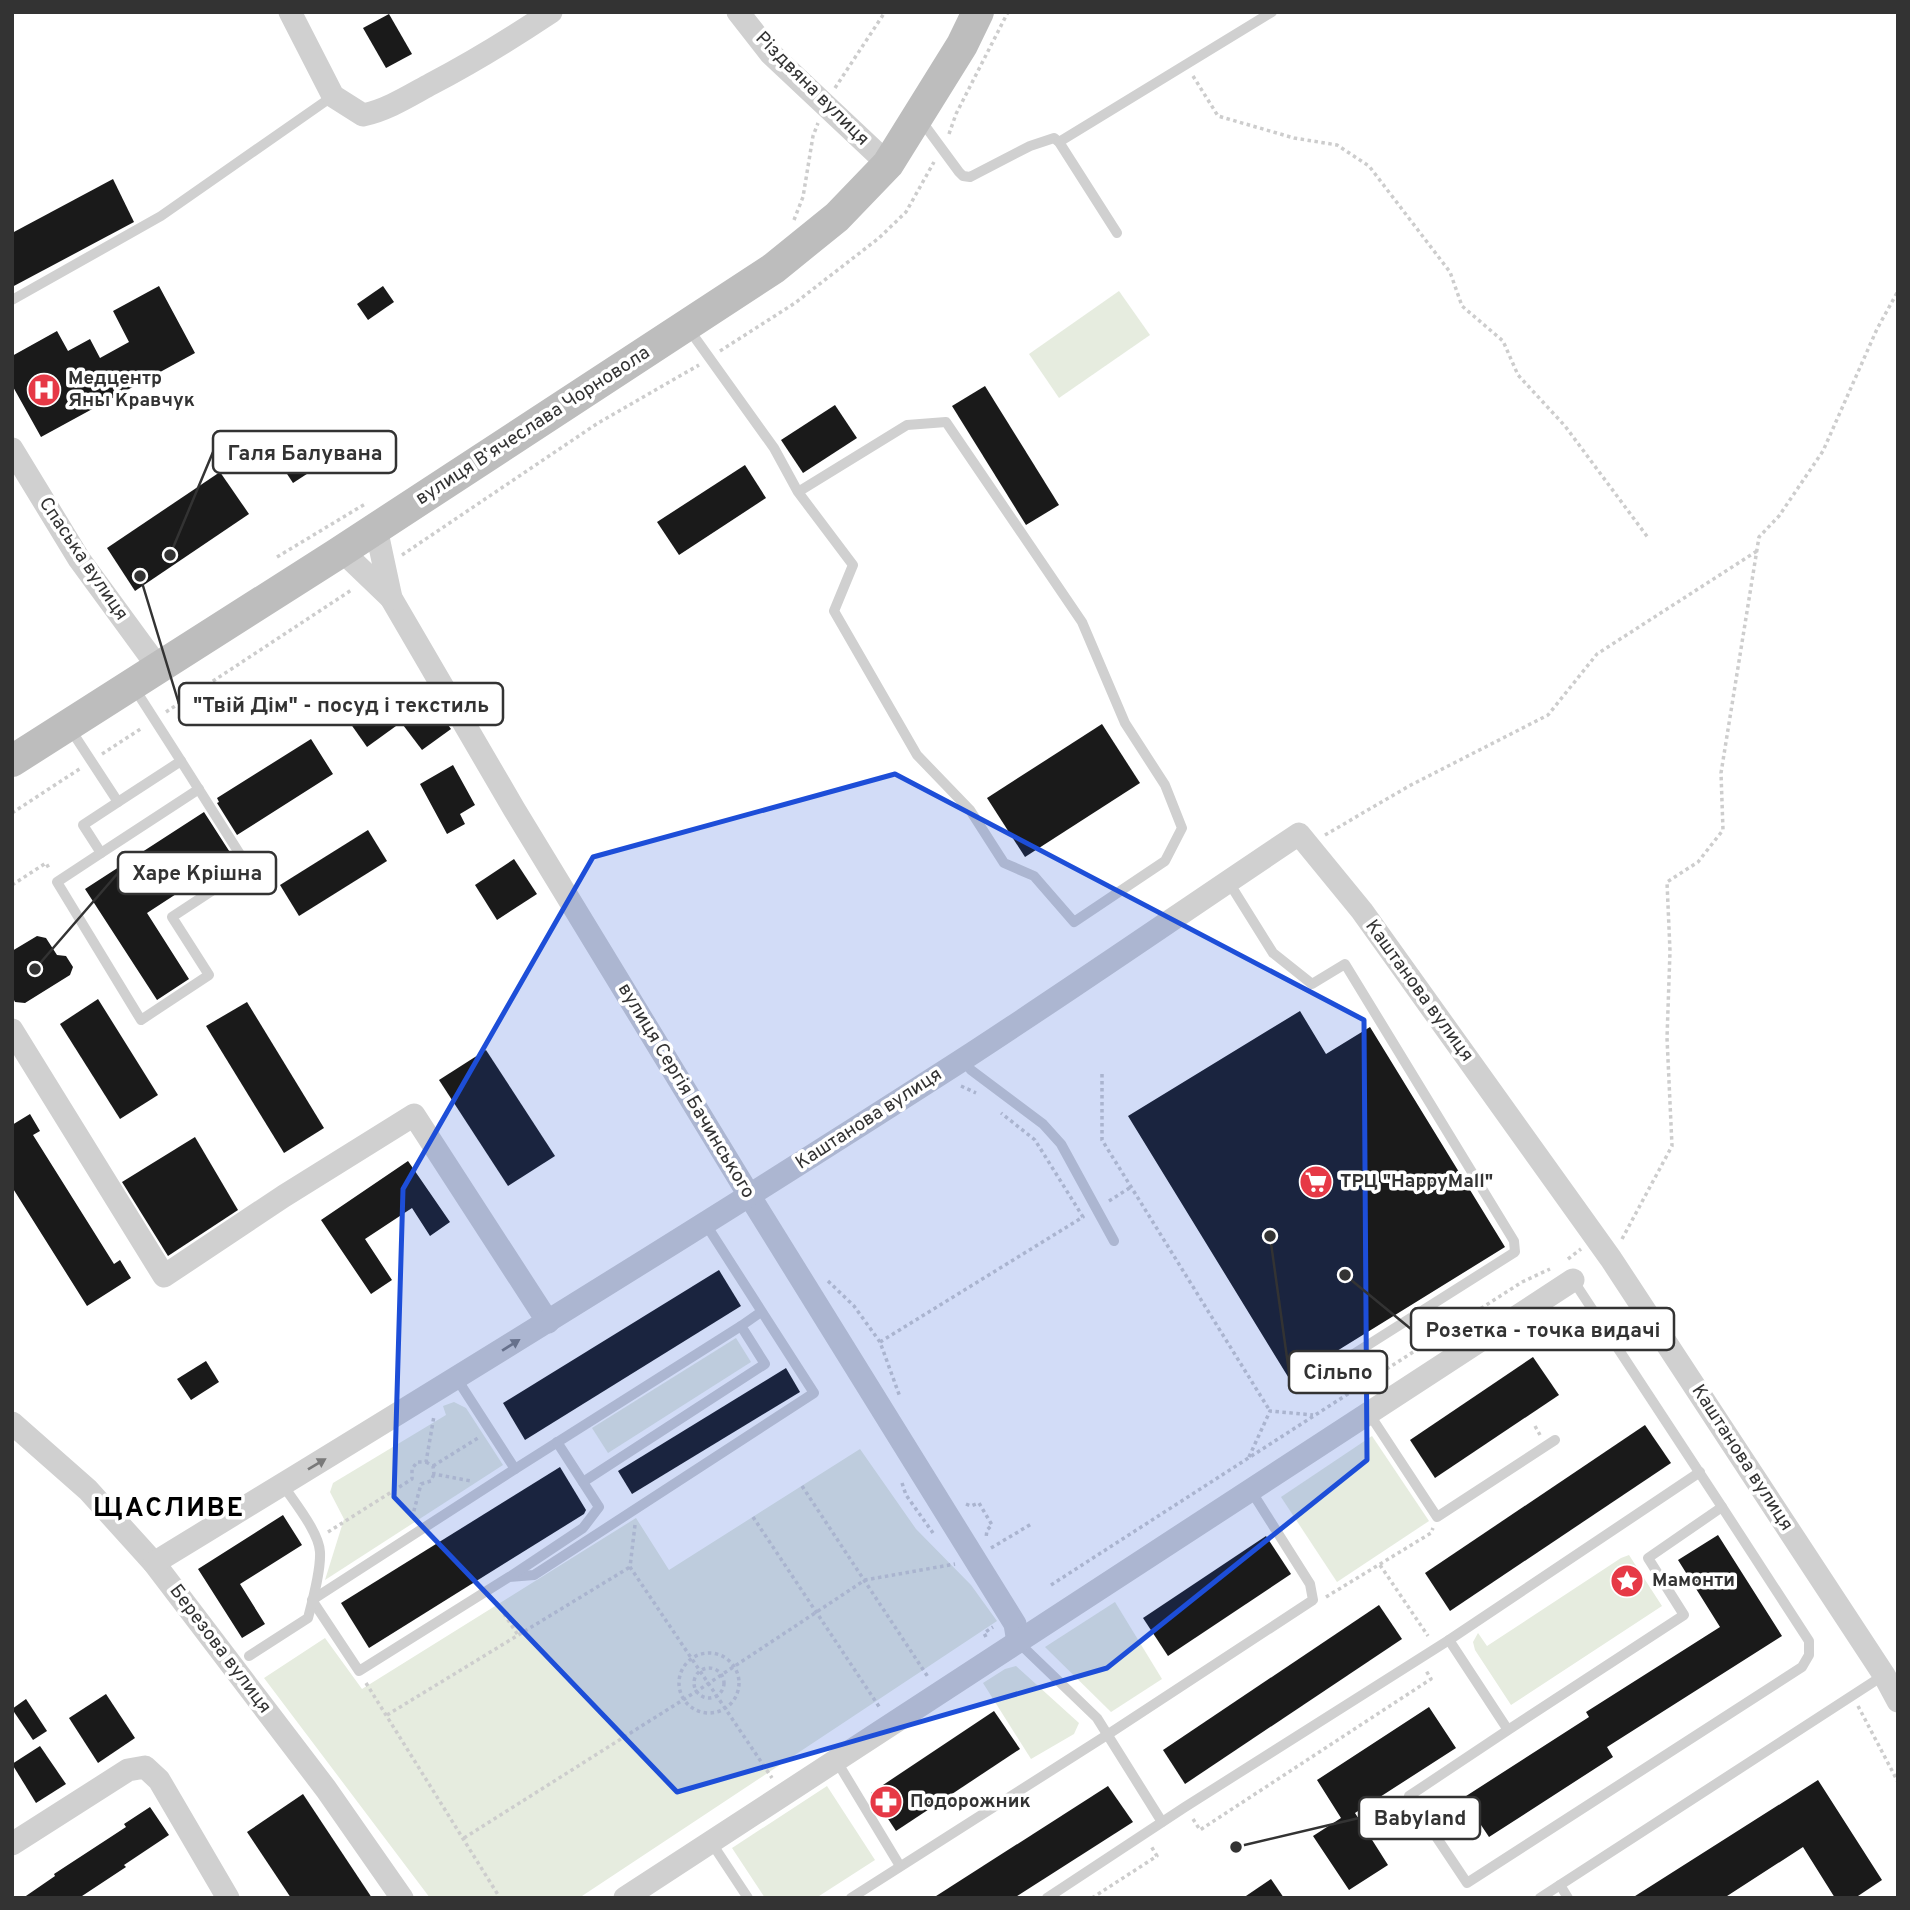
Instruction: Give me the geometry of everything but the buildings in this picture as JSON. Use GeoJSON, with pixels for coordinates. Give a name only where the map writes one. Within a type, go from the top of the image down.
{"type":"FeatureCollection","features":[{"type":"Feature","properties":{"kind":"main road","name":"вулиця Вʼячеслава Чорновола"},"geometry":{"type":"LineString","coordinates":[[12,761],[342,551],[371,516],[686,326],[774,268],[838,217],[888,164],[962,45],[978,12]]}},
{"type":"Feature","properties":{"kind":"street"},"geometry":{"type":"LineString","coordinates":[[290,12],[333,96],[363,115],[378,112],[488,54],[551,12]]}},
{"type":"Feature","properties":{"kind":"street","name":"Різдвяна вулиця"},"geometry":{"type":"LineString","coordinates":[[738,12],[770,53],[888,164]]}},
{"type":"Feature","properties":{"kind":"street","name":"Спаська вулиця"},"geometry":{"type":"LineString","coordinates":[[12,449],[79,559],[158,667]]}},
{"type":"Feature","properties":{"kind":"street","name":"вулиця Сергія Бачинського"},"geometry":{"type":"LineString","coordinates":[[371,516],[391,598],[514,808],[749,1195],[1015,1625],[1018,1642]]}},
{"type":"Feature","properties":{"kind":"street"},"geometry":{"type":"LineString","coordinates":[[342,551],[391,598]]}},
{"type":"Feature","properties":{"kind":"street","name":"Каштанова вулиця"},"geometry":{"type":"LineString","coordinates":[[154,1563],[430,1396],[963,1059],[1299,834],[1362,911],[1611,1259],[1898,1700]]}},
{"type":"Feature","properties":{"kind":"street"},"geometry":{"type":"LineString","coordinates":[[12,1030],[164,1276],[284,1196],[414,1115],[548,1322]]}},
{"type":"Feature","properties":{"kind":"street"},"geometry":{"type":"LineString","coordinates":[[625,1898],[1368,1412],[1565,1272]]}},
{"type":"Feature","properties":{"kind":"street","name":"Березова вулиця"},"geometry":{"type":"LineString","coordinates":[[12,1423],[88,1490],[154,1563],[326,1789],[402,1898]]}},
{"type":"Feature","properties":{"kind":"street"},"geometry":{"type":"LineString","coordinates":[[12,1844],[128,1770],[145,1767],[159,1780],[228,1898]]}},
{"type":"Feature","properties":{"kind":"lane"},"geometry":{"type":"LineString","coordinates":[[1059,142],[1272,12]]}},
{"type":"Feature","properties":{"kind":"lane"},"geometry":{"type":"LineString","coordinates":[[12,300],[161,216],[333,96]]}},
{"type":"Feature","properties":{"kind":"lane"},"geometry":{"type":"LineString","coordinates":[[918,117],[959,172],[966,177],[1054,138],[1117,233]]}},
{"type":"Feature","properties":{"kind":"lane"},"geometry":{"type":"LineString","coordinates":[[686,326],[774,448],[798,492],[853,565],[834,611],[918,755],[970,810],[1004,863],[1034,876],[1074,922],[1165,861],[1182,828],[1165,785],[1125,723],[1082,622],[946,422],[908,425],[798,492]]}},
{"type":"Feature","properties":{"kind":"lane"},"geometry":{"type":"LineString","coordinates":[[132,684],[181,761],[199,789],[248,866],[172,917],[209,975],[141,1020],[57,882],[199,789]]}},
{"type":"Feature","properties":{"kind":"lane"},"geometry":{"type":"LineString","coordinates":[[68,724],[118,802]]}},
{"type":"Feature","properties":{"kind":"lane"},"geometry":{"type":"LineString","coordinates":[[101,853],[83,825],[181,761]]}},
{"type":"Feature","properties":{"kind":"lane"},"geometry":{"type":"LineString","coordinates":[[1228,881],[1273,953],[1312,984],[1345,964],[1514,1241],[1515,1252],[1300,1388]]}},
{"type":"Feature","properties":{"kind":"lane"},"geometry":{"type":"LineString","coordinates":[[963,1059],[971,1070],[1043,1124],[1061,1144],[1114,1241]]}},
{"type":"Feature","properties":{"kind":"lane"},"geometry":{"type":"LineString","coordinates":[[509,1577],[534,1575],[814,1393],[705,1223]]}},
{"type":"Feature","properties":{"kind":"lane"},"geometry":{"type":"LineString","coordinates":[[1565,1272],[1700,1472],[1723,1507],[1809,1641],[1809,1655],[1802,1667],[1467,1883],[1409,1796],[1684,1615],[1648,1558],[1723,1507]]}},
{"type":"Feature","properties":{"kind":"lane"},"geometry":{"type":"LineString","coordinates":[[312,1600],[761,1312]]}},
{"type":"Feature","properties":{"kind":"lane"},"geometry":{"type":"LineString","coordinates":[[583,1482],[765,1364],[741,1325]]}},
{"type":"Feature","properties":{"kind":"lane"},"geometry":{"type":"LineString","coordinates":[[457,1379],[515,1469]]}},
{"type":"Feature","properties":{"kind":"lane"},"geometry":{"type":"LineString","coordinates":[[1368,1412],[1437,1517],[1555,1440]]}},
{"type":"Feature","properties":{"kind":"lane"},"geometry":{"type":"LineString","coordinates":[[312,1600],[359,1671],[509,1577],[583,1528],[599,1507],[557,1442]]}},
{"type":"Feature","properties":{"kind":"lane"},"geometry":{"type":"LineString","coordinates":[[1047,1898],[1449,1640],[1700,1472]]}},
{"type":"Feature","properties":{"kind":"lane"},"geometry":{"type":"LineString","coordinates":[[249,1656],[308,1618],[312,1600],[321,1553],[317,1539],[283,1485]]}},
{"type":"Feature","properties":{"kind":"lane"},"geometry":{"type":"LineString","coordinates":[[851,1898],[1313,1600],[1310,1584],[1250,1489]]}},
{"type":"Feature","properties":{"kind":"lane"},"geometry":{"type":"LineString","coordinates":[[1449,1640],[1508,1730]]}},
{"type":"Feature","properties":{"kind":"lane"},"geometry":{"type":"LineString","coordinates":[[1018,1642],[1097,1718],[1162,1822]]}},
{"type":"Feature","properties":{"kind":"lane"},"geometry":{"type":"LineString","coordinates":[[1540,1898],[1884,1675]]}},
{"type":"Feature","properties":{"kind":"lane"},"geometry":{"type":"LineString","coordinates":[[836,1760],[901,1866]]}},
{"type":"Feature","properties":{"kind":"lane"},"geometry":{"type":"LineString","coordinates":[[711,1841],[748,1898]]}},
{"type":"Feature","properties":{"kind":"lane"},"geometry":{"type":"LineString","coordinates":[[1560,1885],[1568,1898]]}},
{"type":"Feature","properties":{"kind":"path"},"geometry":{"type":"LineString","coordinates":[[791,227],[803,197],[813,136],[825,105],[844,71],[885,12]]}},
{"type":"Feature","properties":{"kind":"path"},"geometry":{"type":"LineString","coordinates":[[1186,65],[1218,116],[1294,138],[1338,145],[1369,166],[1450,272],[1462,306],[1503,341],[1518,374],[1565,426],[1649,539]]}},
{"type":"Feature","properties":{"kind":"path"},"geometry":{"type":"LineString","coordinates":[[1611,1259],[1672,1146],[1667,1038],[1670,951],[1667,882],[1698,862],[1723,830],[1721,773],[1759,537],[1779,516],[1824,451],[1877,329],[1898,291]]}},
{"type":"Feature","properties":{"kind":"path"},"geometry":{"type":"LineString","coordinates":[[384,566],[598,423],[710,358]]}},
{"type":"Feature","properties":{"kind":"path"},"geometry":{"type":"LineString","coordinates":[[277,556],[371,516]]}},
{"type":"Feature","properties":{"kind":"path"},"geometry":{"type":"LineString","coordinates":[[1306,842],[1329,834],[1409,786],[1548,715],[1597,654],[1757,551]]}},
{"type":"Feature","properties":{"kind":"path"},"geometry":{"type":"LineString","coordinates":[[12,813],[358,585]]}},
{"type":"Feature","properties":{"kind":"path"},"geometry":{"type":"LineString","coordinates":[[12,885],[46,863],[57,882]]}},
{"type":"Feature","properties":{"kind":"path"},"geometry":{"type":"LineString","coordinates":[[1102,1074],[1102,1140],[1270,1411]]}},
{"type":"Feature","properties":{"kind":"path"},"geometry":{"type":"LineString","coordinates":[[958,1084],[976,1093]]}},
{"type":"Feature","properties":{"kind":"path"},"geometry":{"type":"LineString","coordinates":[[880,1342],[1083,1217],[1035,1140],[996,1109]]}},
{"type":"Feature","properties":{"kind":"path"},"geometry":{"type":"LineString","coordinates":[[1051,1585],[1522,1282],[1565,1272]]}},
{"type":"Feature","properties":{"kind":"path"},"geometry":{"type":"LineString","coordinates":[[824,1276],[853,1306],[880,1342],[902,1403]]}},
{"type":"Feature","properties":{"kind":"path"},"geometry":{"type":"LineString","coordinates":[[426,1462],[436,1407],[430,1396]]}},
{"type":"Feature","properties":{"kind":"path"},"geometry":{"type":"LineString","coordinates":[[1270,1411],[1315,1416]]}},
{"type":"Feature","properties":{"kind":"path"},"geometry":{"type":"LineString","coordinates":[[1249,1459],[1270,1411]]}},
{"type":"Feature","properties":{"kind":"path"},"geometry":{"type":"LineString","coordinates":[[433,1466],[490,1430]]}},
{"type":"Feature","properties":{"kind":"path"},"geometry":{"type":"LineString","coordinates":[[412,1479],[412,1469],[417,1462],[426,1462],[433,1466]]}},
{"type":"Feature","properties":{"kind":"path"},"geometry":{"type":"LineString","coordinates":[[412,1479],[421,1484],[431,1481],[433,1466]]}},
{"type":"Feature","properties":{"kind":"path"},"geometry":{"type":"LineString","coordinates":[[434,1474],[482,1483],[485,1488]]}},
{"type":"Feature","properties":{"kind":"path"},"geometry":{"type":"LineString","coordinates":[[317,1539],[412,1479]]}},
{"type":"Feature","properties":{"kind":"path"},"geometry":{"type":"LineString","coordinates":[[902,1482],[906,1495],[937,1538]]}},
{"type":"Feature","properties":{"kind":"path"},"geometry":{"type":"LineString","coordinates":[[413,1535],[409,1528],[421,1484]]}},
{"type":"Feature","properties":{"kind":"path"},"geometry":{"type":"LineString","coordinates":[[802,1486],[938,1693]]}},
{"type":"Feature","properties":{"kind":"path"},"geometry":{"type":"LineString","coordinates":[[964,1503],[971,1506],[979,1503],[992,1525],[987,1530],[986,1538],[991,1549],[1033,1523]]}},
{"type":"Feature","properties":{"kind":"path"},"geometry":{"type":"LineString","coordinates":[[753,1517],[891,1724]]}},
{"type":"Feature","properties":{"kind":"path"},"geometry":{"type":"LineString","coordinates":[[1313,1600],[1329,1596],[1432,1533],[1437,1517]]}},
{"type":"Feature","properties":{"kind":"path"},"geometry":{"type":"LineString","coordinates":[[636,1518],[630,1567],[783,1794]]}},
{"type":"Feature","properties":{"kind":"path"},"geometry":{"type":"LineString","coordinates":[[464,1838],[697,1691],[865,1580],[960,1563],[953,1555]]}},
{"type":"Feature","properties":{"kind":"path"},"geometry":{"type":"LineString","coordinates":[[1380,1565],[1435,1648]]}},
{"type":"Feature","properties":{"kind":"path"},"geometry":{"type":"LineString","coordinates":[[387,1716],[630,1567]]}},
{"type":"Feature","properties":{"kind":"path"},"geometry":{"type":"LineString","coordinates":[[488,1590],[518,1635]]}},
{"type":"Feature","properties":{"kind":"path"},"geometry":{"type":"LineString","coordinates":[[997,1655],[984,1633],[1000,1622]]}},
{"type":"Feature","properties":{"kind":"path"},"geometry":{"type":"LineString","coordinates":[[709,1653],[719,1654],[734,1666],[738,1674],[738,1693],[726,1708],[708,1713],[690,1706],[684,1699],[679,1682],[685,1665],[692,1658],[709,1653]]}},
{"type":"Feature","properties":{"kind":"path"},"geometry":{"type":"LineString","coordinates":[[1185,1807],[1200,1830],[1431,1679],[1423,1667],[1430,1662]]}},
{"type":"Feature","properties":{"kind":"path"},"geometry":{"type":"LineString","coordinates":[[700,1671],[713,1669],[721,1675],[723,1683],[717,1695]]}},
{"type":"Feature","properties":{"kind":"path"},"geometry":{"type":"LineString","coordinates":[[700,1671],[694,1682],[697,1691],[704,1697],[717,1695]]}},
{"type":"Feature","properties":{"kind":"path"},"geometry":{"type":"LineString","coordinates":[[368,1685],[500,1898]]}},
{"type":"Feature","properties":{"kind":"path"},"geometry":{"type":"LineString","coordinates":[[1367,1818],[1400,1796]]}},
{"type":"Feature","properties":{"kind":"path"},"geometry":{"type":"LineString","coordinates":[[1092,1898],[1157,1856],[1150,1846],[1161,1839]]}},
{"type":"Feature","properties":{"kind":"highlighted area"},"geometry":{"type":"Polygon","coordinates":[[[895,774],[1364,1020],[1367,1460],[1107,1668],[677,1792],[394,1497],[403,1189],[593,857],[895,774]]]}},
{"type":"Feature","properties":{"kind":"shaded area"},"geometry":{"type":"Polygon","coordinates":[[[1119,291],[1150,335],[1059,398],[1029,354],[1119,291]]]}},
{"type":"Feature","properties":{"kind":"shaded area"},"geometry":{"type":"Polygon","coordinates":[[[736,1338],[751,1362],[608,1453],[592,1428],[736,1338]]]}},
{"type":"Feature","properties":{"kind":"shaded area"},"geometry":{"type":"Polygon","coordinates":[[[454,1402],[466,1408],[503,1465],[325,1580],[344,1519],[330,1492],[333,1483],[446,1415],[443,1406],[454,1402]]]}},
{"type":"Feature","properties":{"kind":"shaded area"},"geometry":{"type":"Polygon","coordinates":[[[1372,1436],[1429,1521],[1337,1582],[1281,1497],[1372,1436]]]}},
{"type":"Feature","properties":{"kind":"shaded area"},"geometry":{"type":"Polygon","coordinates":[[[860,1449],[916,1529],[971,1585],[997,1621],[579,1898],[430,1898],[264,1678],[325,1638],[362,1689],[636,1518],[669,1570],[860,1449]]]}},
{"type":"Feature","properties":{"kind":"shaded area"},"geometry":{"type":"Polygon","coordinates":[[[1629,1555],[1662,1606],[1511,1705],[1475,1650],[1473,1642],[1478,1633],[1487,1646],[1629,1555]]]}},
{"type":"Feature","properties":{"kind":"shaded area"},"geometry":{"type":"Polygon","coordinates":[[[1115,1602],[1162,1679],[1111,1712],[1045,1647],[1115,1602]]]}},
{"type":"Feature","properties":{"kind":"shaded area"},"geometry":{"type":"Polygon","coordinates":[[[1016,1666],[1079,1723],[1074,1734],[1031,1759],[983,1683],[1005,1669],[1016,1666]]]}},
{"type":"Feature","properties":{"kind":"shaded area"},"geometry":{"type":"Polygon","coordinates":[[[827,1786],[875,1860],[816,1898],[765,1898],[732,1848],[827,1786]]]}},
{"type":"Feature","properties":{"kind":"place","name":"Медцентр Яны Кравчук"},"geometry":{"type":"Point","coordinates":[44,390]}},
{"type":"Feature","properties":{"kind":"place","name":"Галя Балувана"},"geometry":{"type":"Point","coordinates":[170,555]}},
{"type":"Feature","properties":{"kind":"place","name":"\"Твій Дім\" - посуд і текстиль"},"geometry":{"type":"Point","coordinates":[140,576]}},
{"type":"Feature","properties":{"kind":"place","name":"Харе Крішна"},"geometry":{"type":"Point","coordinates":[35,969]}},
{"type":"Feature","properties":{"kind":"place","name":"ТРЦ \"HappyMall\""},"geometry":{"type":"Point","coordinates":[1316,1182]}},
{"type":"Feature","properties":{"kind":"place","name":"Сільпо"},"geometry":{"type":"Point","coordinates":[1270,1236]}},
{"type":"Feature","properties":{"kind":"place","name":"Розетка - точка видачі"},"geometry":{"type":"Point","coordinates":[1345,1275]}},
{"type":"Feature","properties":{"kind":"place","name":"Мамонти"},"geometry":{"type":"Point","coordinates":[1627,1581]}},
{"type":"Feature","properties":{"kind":"place","name":"Подорожник"},"geometry":{"type":"Point","coordinates":[886,1802]}},
{"type":"Feature","properties":{"kind":"place","name":"Babyland"},"geometry":{"type":"Point","coordinates":[1236,1847]}},
{"type":"Feature","properties":{"kind":"district","name":"ЩАСЛИВЕ"},"geometry":{"type":"Point","coordinates":[169,1509]}}]}
